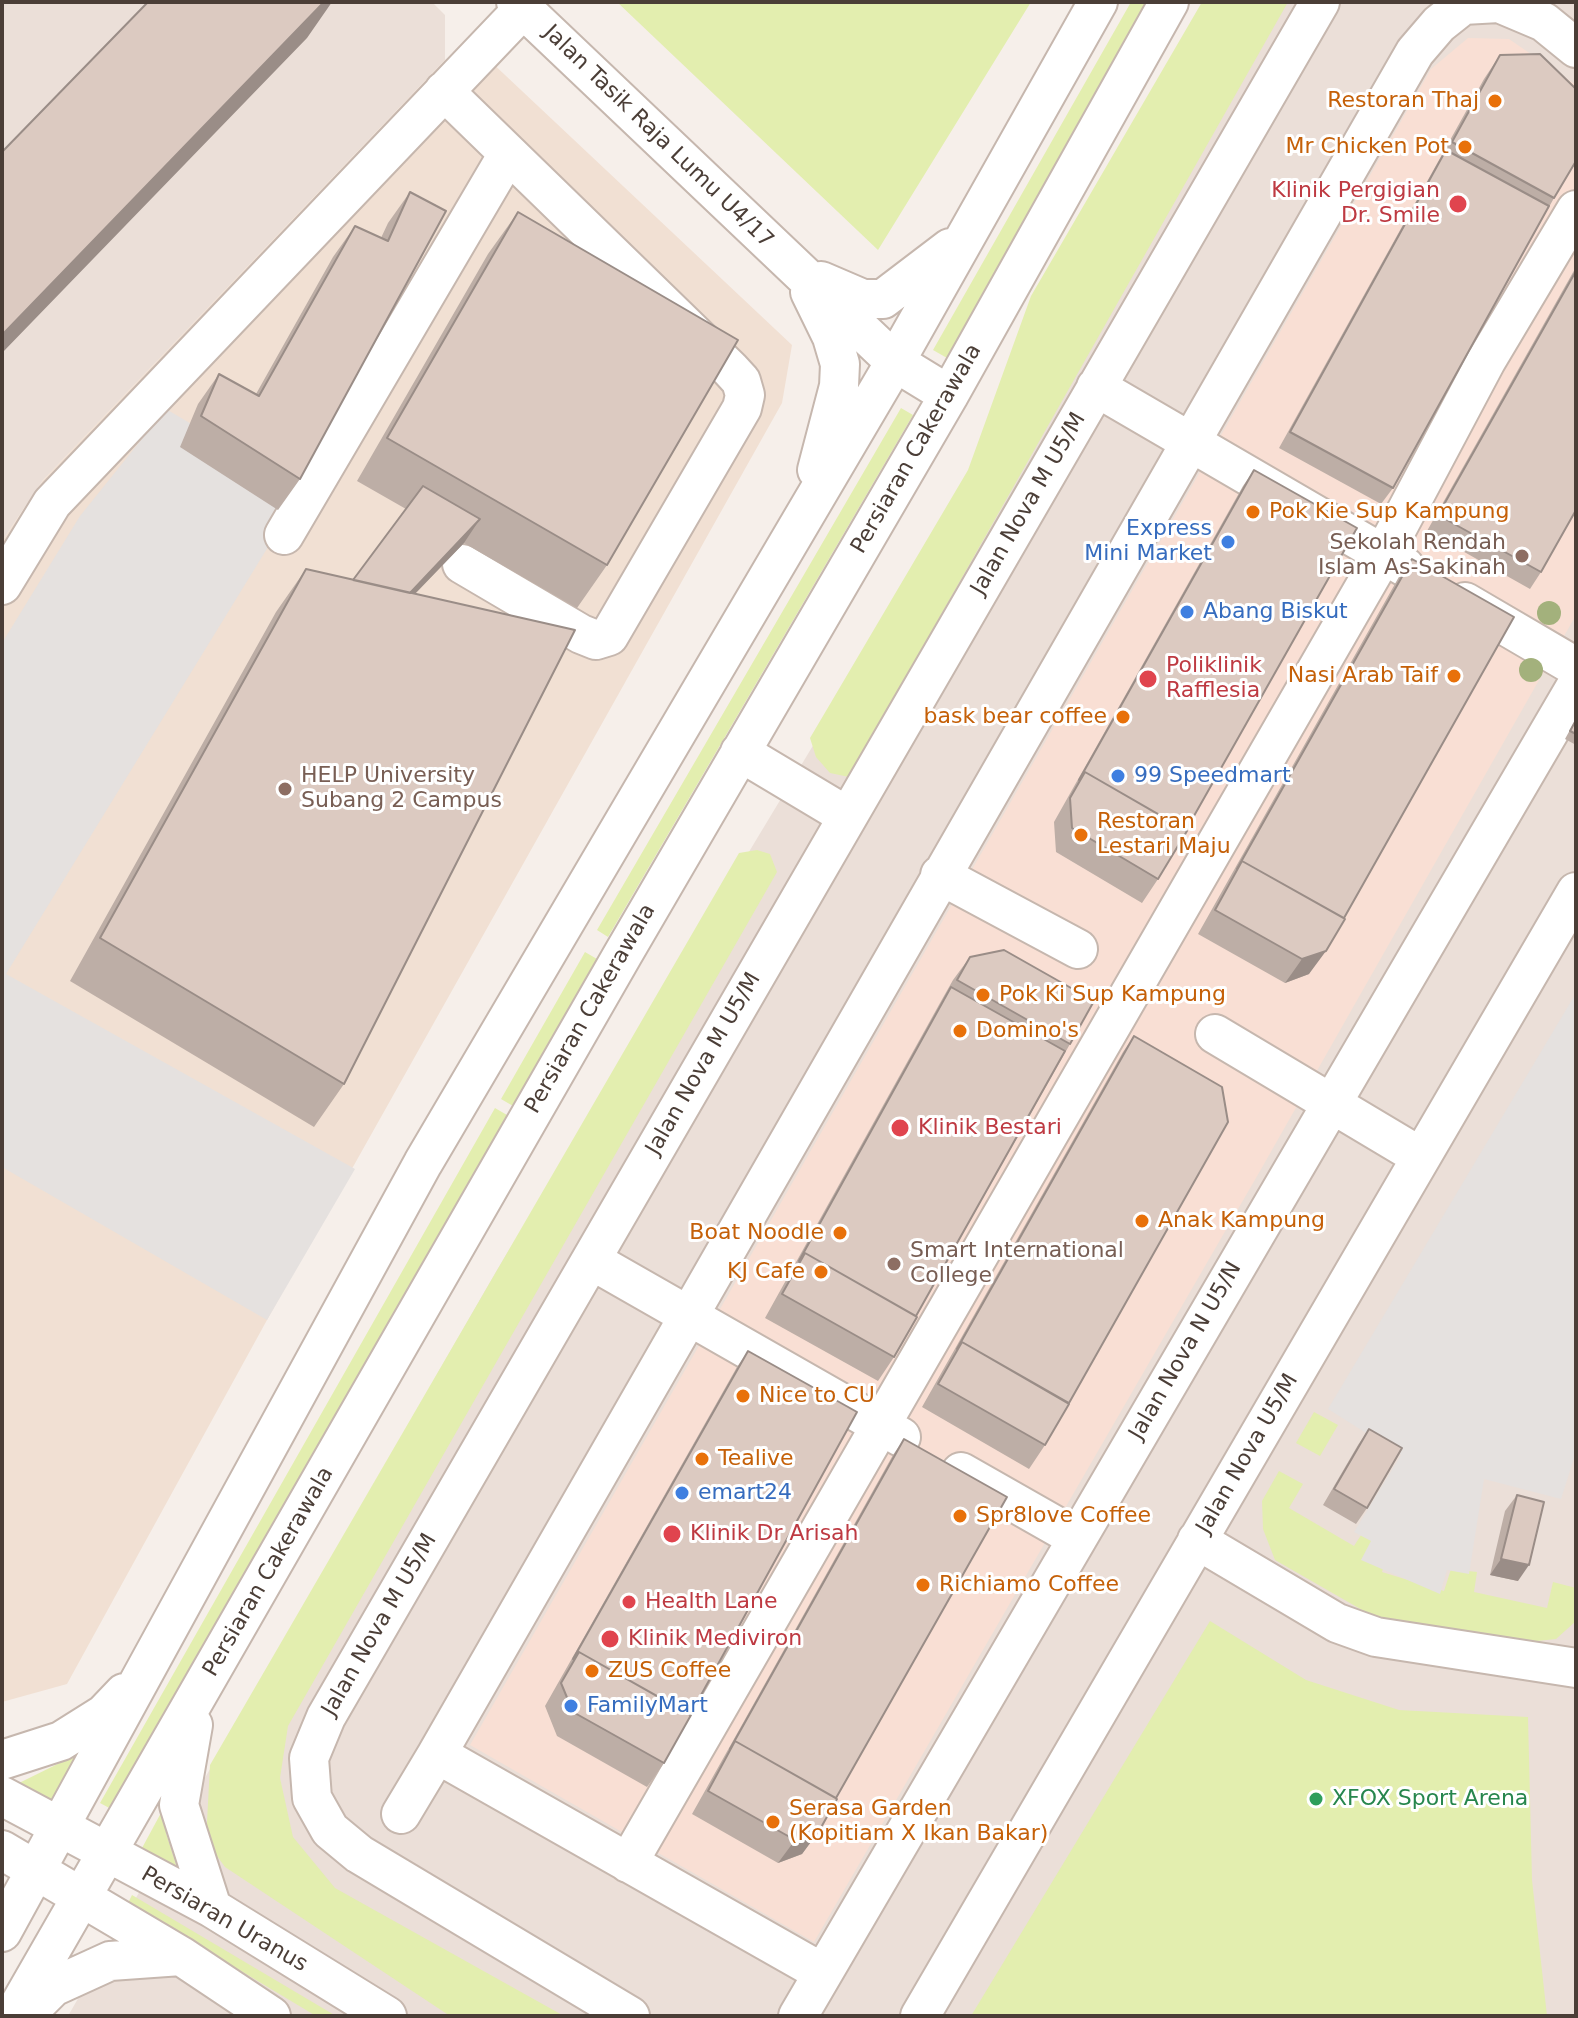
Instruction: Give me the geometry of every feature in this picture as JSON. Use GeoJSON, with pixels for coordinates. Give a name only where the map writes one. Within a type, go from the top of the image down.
{"type":"FeatureCollection","features":[{"type":"Feature","properties":{"kind":"street"},"geometry":{"type":"LineString","coordinates":[[2,1932],[423,1163],[895,362],[1098,2]]}},
{"type":"Feature","properties":{"kind":"street","name":"Persiaran Cakerawala"},"geometry":{"type":"LineString","coordinates":[[13,2016],[740,752],[949,395],[1169,2]]}},
{"type":"Feature","properties":{"kind":"street","name":"Jalan Nova M U5/M"},"geometry":{"type":"LineString","coordinates":[[630,2016],[359,1854],[330,1830],[312,1798],[309,1758],[326,1717],[1320,2]]}},
{"type":"Feature","properties":{"kind":"street"},"geometry":{"type":"LineString","coordinates":[[401,1814],[1415,52],[1439,24],[1463,5],[1499,3],[1544,22],[1576,48]]}},
{"type":"Feature","properties":{"kind":"street"},"geometry":{"type":"LineString","coordinates":[[2,585],[52,503],[444,91],[520,5]]}},
{"type":"Feature","properties":{"kind":"street","name":"Jalan Tasik Raja Lumu U4/17"},"geometry":{"type":"LineString","coordinates":[[520,5],[895,362],[949,395]]}},
{"type":"Feature","properties":{"kind":"street"},"geometry":{"type":"LineString","coordinates":[[444,91],[741,381],[745,395],[742,408],[609,636],[596,640],[581,634],[462,564]]}},
{"type":"Feature","properties":{"kind":"street"},"geometry":{"type":"LineString","coordinates":[[284,535],[508,154]]}},
{"type":"Feature","properties":{"kind":"street"},"geometry":{"type":"LineString","coordinates":[[545,244],[548,193]]}},
{"type":"Feature","properties":{"kind":"street"},"geometry":{"type":"LineString","coordinates":[[628,1863],[1383,555],[1486,361],[1576,210]]}},
{"type":"Feature","properties":{"kind":"street"},"geometry":{"type":"LineString","coordinates":[[800,272],[863,299],[883,299],[964,236]]}},
{"type":"Feature","properties":{"kind":"street"},"geometry":{"type":"LineString","coordinates":[[800,272],[832,337],[840,364],[839,386],[805,513]]}},
{"type":"Feature","properties":{"kind":"street"},"geometry":{"type":"LineString","coordinates":[[590,284],[613,295],[665,307]]}},
{"type":"Feature","properties":{"kind":"street"},"geometry":{"type":"LineString","coordinates":[[1096,387],[1576,667]]}},
{"type":"Feature","properties":{"kind":"street","name":"Jalan Nova N U5/N"},"geometry":{"type":"LineString","coordinates":[[798,2016],[1576,686]]}},
{"type":"Feature","properties":{"kind":"street"},"geometry":{"type":"LineString","coordinates":[[740,752],[847,816]]}},
{"type":"Feature","properties":{"kind":"street"},"geometry":{"type":"LineString","coordinates":[[940,875],[1078,949]]}},
{"type":"Feature","properties":{"kind":"street","name":"Jalan Nova U5/M"},"geometry":{"type":"LineString","coordinates":[[920,2016],[1576,892]]}},
{"type":"Feature","properties":{"kind":"street"},"geometry":{"type":"LineString","coordinates":[[1215,1034],[1421,1157]]}},
{"type":"Feature","properties":{"kind":"street"},"geometry":{"type":"LineString","coordinates":[[591,1260],[1077,1538]]}},
{"type":"Feature","properties":{"kind":"street"},"geometry":{"type":"LineString","coordinates":[[1197,1540],[1337,1623],[1376,1637],[1576,1668]]}},
{"type":"Feature","properties":{"kind":"street"},"geometry":{"type":"LineString","coordinates":[[2,1760],[61,1741],[82,1728],[104,1714],[148,1668]]}},
{"type":"Feature","properties":{"kind":"street"},"geometry":{"type":"LineString","coordinates":[[197,1698],[179,1805],[212,1908]]}},
{"type":"Feature","properties":{"kind":"street"},"geometry":{"type":"LineString","coordinates":[[437,1754],[823,1973]]}},
{"type":"Feature","properties":{"kind":"street","name":"Persiaran Uranus"},"geometry":{"type":"LineString","coordinates":[[2,1796],[107,1855],[212,1908],[387,2016]]}},
{"type":"Feature","properties":{"kind":"street"},"geometry":{"type":"LineString","coordinates":[[2,1850],[181,1956],[271,2016]]}},
{"type":"Feature","properties":{"kind":"street"},"geometry":{"type":"LineString","coordinates":[[24,2016],[53,1987],[110,1961],[181,1956]]}},
{"type":"Feature","properties":{"kind":"shaded area"},"geometry":{"type":"Polygon","coordinates":[[[2,2],[432,2],[445,15],[445,60],[43,480],[2,541],[2,2]]]}},
{"type":"Feature","properties":{"kind":"shaded area"},"geometry":{"type":"Polygon","coordinates":[[[1261,2],[1576,2],[1576,2016],[68,2016],[497,1270],[1261,2]]]}},
{"type":"Feature","properties":{"kind":"shaded area"},"geometry":{"type":"Polygon","coordinates":[[[1468,38],[1509,39],[1576,85],[1576,615],[1260,1171],[814,1942],[470,1745],[1431,69],[1468,38]]]}},
{"type":"Feature","properties":{"kind":"shaded area","name":"HELP University Subang 2 Campus"},"geometry":{"type":"Polygon","coordinates":[[[471,43],[792,345],[782,403],[267,1320],[67,1684],[2,1702],[2,541],[43,480],[445,60],[471,43]]]}},
{"type":"Feature","properties":{"kind":"shaded area"},"geometry":{"type":"Polygon","coordinates":[[[166,409],[303,490],[6,974],[355,1169],[267,1320],[2,1167],[2,643],[80,516],[166,409]]]}},
{"type":"Feature","properties":{"kind":"shaded area"},"geometry":{"type":"Polygon","coordinates":[[[1576,993],[1576,1452],[1561,1499],[1484,1479],[1469,1574],[1447,1570],[1440,1594],[1361,1560],[1371,1541],[1354,1532],[1401,1455],[1328,1409],[1576,993]]]}},
{"type":"Feature","properties":{"kind":"green space"},"geometry":{"type":"Polygon","coordinates":[[[617,2],[1031,2],[878,250],[617,2]]]}},
{"type":"Feature","properties":{"kind":"green space"},"geometry":{"type":"Polygon","coordinates":[[[1131,2],[1150,2],[947,358],[933,350],[1131,2]]]}},
{"type":"Feature","properties":{"kind":"green space"},"geometry":{"type":"Polygon","coordinates":[[[1202,2],[1288,2],[849,777],[830,773],[816,757],[810,738],[968,470],[1031,296],[1202,2]]]}},
{"type":"Feature","properties":{"kind":"green space"},"geometry":{"type":"Polygon","coordinates":[[[901,408],[913,415],[608,937],[597,930],[901,408]]]}},
{"type":"Feature","properties":{"kind":"green space"},"geometry":{"type":"Polygon","coordinates":[[[757,850],[770,854],[777,872],[288,1726],[280,1778],[293,1837],[335,1888],[564,2016],[450,2016],[225,1867],[206,1841],[210,1765],[739,853],[757,850]]]}},
{"type":"Feature","properties":{"kind":"green space"},"geometry":{"type":"Polygon","coordinates":[[[585,952],[597,959],[513,1106],[501,1099],[585,952]]]}},
{"type":"Feature","properties":{"kind":"green space"},"geometry":{"type":"Polygon","coordinates":[[[495,1108],[507,1115],[113,1810],[100,1803],[495,1108]]]}},
{"type":"Feature","properties":{"kind":"green space"},"geometry":{"type":"Polygon","coordinates":[[[1314,1412],[1338,1425],[1320,1456],[1296,1443],[1314,1412]]]}},
{"type":"Feature","properties":{"kind":"green space"},"geometry":{"type":"Polygon","coordinates":[[[1279,1471],[1303,1484],[1289,1508],[1354,1546],[1363,1532],[1390,1545],[1382,1572],[1444,1591],[1451,1569],[1477,1572],[1474,1592],[1547,1608],[1553,1582],[1576,1588],[1576,1621],[1556,1639],[1528,1642],[1383,1622],[1275,1560],[1263,1529],[1262,1501],[1279,1471]]]}},
{"type":"Feature","properties":{"kind":"green space","name":"XFOX Sport Arena"},"geometry":{"type":"Polygon","coordinates":[[[1210,1621],[1306,1680],[1399,1710],[1528,1717],[1532,1880],[1547,2016],[971,2016],[1210,1621]]]}},
{"type":"Feature","properties":{"kind":"green space"},"geometry":{"type":"Polygon","coordinates":[[[82,1752],[53,1804],[17,1784],[82,1752]]]}},
{"type":"Feature","properties":{"kind":"green space"},"geometry":{"type":"Polygon","coordinates":[[[168,1800],[166,1833],[177,1868],[142,1848],[168,1800]]]}},
{"type":"Feature","properties":{"kind":"green space"},"geometry":{"type":"Polygon","coordinates":[[[132,1895],[336,2016],[316,2016],[128,1903],[132,1895]]]}},
{"type":"Feature","properties":{"kind":"building"},"geometry":{"type":"Polygon","coordinates":[[[148,2],[324,2],[2,335],[2,152],[148,2]]]}},
{"type":"Feature","properties":{"kind":"building"},"geometry":{"type":"Polygon","coordinates":[[[1540,54],[1576,89],[1576,161],[1554,198],[1452,142],[1500,55],[1540,54]]]}},
{"type":"Feature","properties":{"kind":"building"},"geometry":{"type":"Polygon","coordinates":[[[1446,150],[1549,206],[1393,488],[1290,432],[1446,150]]]}},
{"type":"Feature","properties":{"kind":"building"},"geometry":{"type":"Polygon","coordinates":[[[410,192],[446,211],[300,479],[201,416],[219,374],[259,396],[355,226],[388,241],[410,192]]]}},
{"type":"Feature","properties":{"kind":"building"},"geometry":{"type":"Polygon","coordinates":[[[518,212],[738,340],[607,565],[387,438],[518,212]]]}},
{"type":"Feature","properties":{"kind":"building"},"geometry":{"type":"Polygon","coordinates":[[[1576,271],[1576,510],[1541,572],[1438,515],[1576,271]]]}},
{"type":"Feature","properties":{"kind":"building"},"geometry":{"type":"Polygon","coordinates":[[[1254,470],[1357,528],[1186,830],[1085,772],[1079,780],[1254,470]]]}},
{"type":"Feature","properties":{"kind":"building"},"geometry":{"type":"Polygon","coordinates":[[[423,486],[480,519],[410,593],[353,580],[423,486]]]}},
{"type":"Feature","properties":{"kind":"building"},"geometry":{"type":"Polygon","coordinates":[[[1412,559],[1514,617],[1344,918],[1242,861],[1237,869],[1412,559]]]}},
{"type":"Feature","properties":{"kind":"building"},"geometry":{"type":"Polygon","coordinates":[[[306,569],[575,630],[344,1084],[100,938],[306,569]]]}},
{"type":"Feature","properties":{"kind":"building"},"geometry":{"type":"Polygon","coordinates":[[[1576,720],[1576,734],[1570,731],[1576,720]]]}},
{"type":"Feature","properties":{"kind":"building"},"geometry":{"type":"Polygon","coordinates":[[[1085,772],[1187,831],[1158,879],[1072,828],[1070,798],[1085,772]]]}},
{"type":"Feature","properties":{"kind":"building"},"geometry":{"type":"Polygon","coordinates":[[[1242,861],[1345,919],[1326,951],[1302,959],[1215,910],[1242,861]]]}},
{"type":"Feature","properties":{"kind":"building"},"geometry":{"type":"Polygon","coordinates":[[[1004,950],[1094,1001],[1070,1044],[957,980],[970,957],[1004,950]]]}},
{"type":"Feature","properties":{"kind":"building"},"geometry":{"type":"Polygon","coordinates":[[[951,987],[1065,1051],[916,1316],[805,1253],[799,1261],[951,987]]]}},
{"type":"Feature","properties":{"kind":"building"},"geometry":{"type":"Polygon","coordinates":[[[1134,1036],[1222,1087],[1228,1122],[1069,1403],[962,1342],[957,1349],[1134,1036]]]}},
{"type":"Feature","properties":{"kind":"building"},"geometry":{"type":"Polygon","coordinates":[[[805,1253],[917,1317],[894,1357],[782,1294],[805,1253]]]}},
{"type":"Feature","properties":{"kind":"building"},"geometry":{"type":"Polygon","coordinates":[[[962,1342],[1069,1404],[1045,1445],[938,1384],[962,1342]]]}},
{"type":"Feature","properties":{"kind":"building"},"geometry":{"type":"Polygon","coordinates":[[[748,1351],[857,1412],[690,1715],[579,1652],[573,1659],[748,1351]]]}},
{"type":"Feature","properties":{"kind":"building"},"geometry":{"type":"Polygon","coordinates":[[[1369,1429],[1402,1448],[1367,1508],[1334,1489],[1369,1429]]]}},
{"type":"Feature","properties":{"kind":"building"},"geometry":{"type":"Polygon","coordinates":[[[904,1439],[1007,1497],[836,1798],[735,1741],[730,1749],[904,1439]]]}},
{"type":"Feature","properties":{"kind":"building"},"geometry":{"type":"Polygon","coordinates":[[[1517,1495],[1544,1502],[1529,1565],[1501,1559],[1517,1495]]]}},
{"type":"Feature","properties":{"kind":"building"},"geometry":{"type":"Polygon","coordinates":[[[579,1652],[691,1715],[664,1763],[573,1712],[561,1683],[579,1652]]]}},
{"type":"Feature","properties":{"kind":"building"},"geometry":{"type":"Polygon","coordinates":[[[735,1741],[837,1799],[819,1831],[795,1840],[708,1791],[735,1741]]]}},
{"type":"Feature","properties":{"kind":"place","name":"Restoran Thaj"},"geometry":{"type":"Point","coordinates":[1495,101]}},
{"type":"Feature","properties":{"kind":"place","name":"Mr Chicken Pot"},"geometry":{"type":"Point","coordinates":[1465,147]}},
{"type":"Feature","properties":{"kind":"place","name":"Klinik Pergigian Dr. Smile"},"geometry":{"type":"Point","coordinates":[1458,204]}},
{"type":"Feature","properties":{"kind":"place","name":"Pok Kie Sup Kampung"},"geometry":{"type":"Point","coordinates":[1253,512]}},
{"type":"Feature","properties":{"kind":"place","name":"Express Mini Market"},"geometry":{"type":"Point","coordinates":[1228,542]}},
{"type":"Feature","properties":{"kind":"place","name":"Sekolah Rendah Islam As-Sakinah"},"geometry":{"type":"Point","coordinates":[1522,556]}},
{"type":"Feature","properties":{"kind":"place","name":"Abang Biskut"},"geometry":{"type":"Point","coordinates":[1187,612]}},
{"type":"Feature","properties":{"kind":"place","name":"Nasi Arab Taif"},"geometry":{"type":"Point","coordinates":[1454,676]}},
{"type":"Feature","properties":{"kind":"place","name":"Poliklinik Rafflesia"},"geometry":{"type":"Point","coordinates":[1148,679]}},
{"type":"Feature","properties":{"kind":"place","name":"bask bear coffee"},"geometry":{"type":"Point","coordinates":[1123,717]}},
{"type":"Feature","properties":{"kind":"place","name":"99 Speedmart"},"geometry":{"type":"Point","coordinates":[1118,776]}},
{"type":"Feature","properties":{"kind":"place","name":"HELP University Subang 2 Campus"},"geometry":{"type":"Point","coordinates":[285,789]}},
{"type":"Feature","properties":{"kind":"place","name":"Restoran Lestari Maju"},"geometry":{"type":"Point","coordinates":[1081,835]}},
{"type":"Feature","properties":{"kind":"place","name":"Pok Ki Sup Kampung"},"geometry":{"type":"Point","coordinates":[983,995]}},
{"type":"Feature","properties":{"kind":"place","name":"Domino's"},"geometry":{"type":"Point","coordinates":[960,1031]}},
{"type":"Feature","properties":{"kind":"place","name":"Klinik Bestari"},"geometry":{"type":"Point","coordinates":[900,1128]}},
{"type":"Feature","properties":{"kind":"place","name":"Anak Kampung"},"geometry":{"type":"Point","coordinates":[1142,1221]}},
{"type":"Feature","properties":{"kind":"place","name":"Boat Noodle"},"geometry":{"type":"Point","coordinates":[840,1233]}},
{"type":"Feature","properties":{"kind":"place","name":"Smart International College"},"geometry":{"type":"Point","coordinates":[894,1264]}},
{"type":"Feature","properties":{"kind":"place","name":"KJ Cafe"},"geometry":{"type":"Point","coordinates":[821,1272]}},
{"type":"Feature","properties":{"kind":"place","name":"Nice to CU"},"geometry":{"type":"Point","coordinates":[743,1396]}},
{"type":"Feature","properties":{"kind":"place","name":"Tealive"},"geometry":{"type":"Point","coordinates":[702,1459]}},
{"type":"Feature","properties":{"kind":"place","name":"emart24"},"geometry":{"type":"Point","coordinates":[682,1493]}},
{"type":"Feature","properties":{"kind":"place","name":"Spr8love Coffee"},"geometry":{"type":"Point","coordinates":[960,1516]}},
{"type":"Feature","properties":{"kind":"place","name":"Klinik Dr Arisah"},"geometry":{"type":"Point","coordinates":[672,1534]}},
{"type":"Feature","properties":{"kind":"place","name":"Richiamo Coffee"},"geometry":{"type":"Point","coordinates":[923,1585]}},
{"type":"Feature","properties":{"kind":"place","name":"Health Lane"},"geometry":{"type":"Point","coordinates":[629,1602]}},
{"type":"Feature","properties":{"kind":"place","name":"Klinik Mediviron"},"geometry":{"type":"Point","coordinates":[610,1639]}},
{"type":"Feature","properties":{"kind":"place","name":"ZUS Coffee"},"geometry":{"type":"Point","coordinates":[592,1671]}},
{"type":"Feature","properties":{"kind":"place","name":"FamilyMart"},"geometry":{"type":"Point","coordinates":[571,1706]}},
{"type":"Feature","properties":{"kind":"place","name":"XFOX Sport Arena"},"geometry":{"type":"Point","coordinates":[1316,1799]}},
{"type":"Feature","properties":{"kind":"place","name":"Serasa Garden (Kopitiam X Ikan Bakar)"},"geometry":{"type":"Point","coordinates":[773,1822]}}]}
